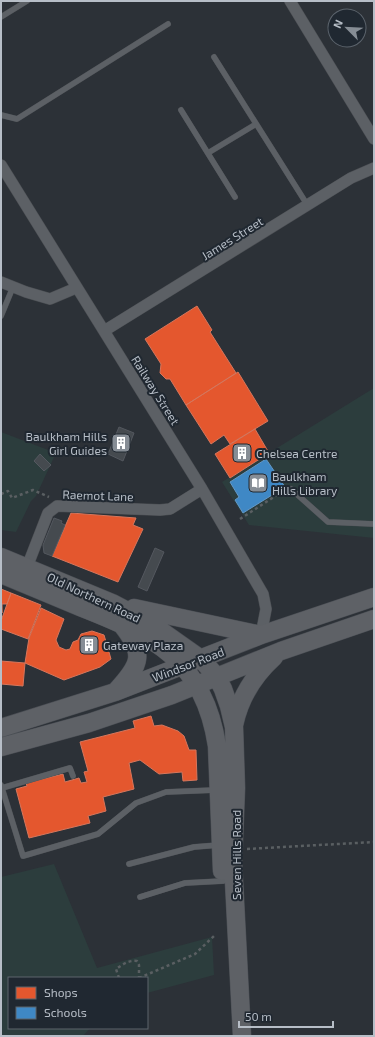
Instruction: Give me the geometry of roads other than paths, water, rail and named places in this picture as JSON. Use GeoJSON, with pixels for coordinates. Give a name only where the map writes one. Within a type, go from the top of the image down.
{"type":"FeatureCollection","features":[{"type":"Feature","properties":{"kind":"main road","name":"Old Northern Road"},"geometry":{"type":"LineString","coordinates":[[1,557],[112,603],[150,623],[201,659],[217,677]]}},
{"type":"Feature","properties":{"kind":"main road","name":"Old Northern Road"},"geometry":{"type":"LineString","coordinates":[[1,574],[120,623],[153,640],[183,666],[197,685]]}},
{"type":"Feature","properties":{"kind":"main road","name":"Windsor Road"},"geometry":{"type":"LineString","coordinates":[[1,728],[115,692],[262,636],[374,597]]}},
{"type":"Feature","properties":{"kind":"main road"},"geometry":{"type":"LineString","coordinates":[[112,603],[262,636]]}},
{"type":"Feature","properties":{"kind":"main road","name":"Windsor Road"},"geometry":{"type":"LineString","coordinates":[[1,747],[89,723],[197,685],[281,651],[374,619]]}},
{"type":"Feature","properties":{"kind":"main road"},"geometry":{"type":"LineString","coordinates":[[115,692],[135,668],[137,656],[134,641],[120,623]]}},
{"type":"Feature","properties":{"kind":"main road"},"geometry":{"type":"LineString","coordinates":[[234,728],[237,712],[249,686],[258,673],[281,651]]}},
{"type":"Feature","properties":{"kind":"main road","name":"Seven Hills Road"},"geometry":{"type":"LineString","coordinates":[[217,677],[229,706],[234,728],[236,788],[234,862],[242,1036]]}},
{"type":"Feature","properties":{"kind":"main road","name":"Seven Hills Road"},"geometry":{"type":"LineString","coordinates":[[197,685],[203,696],[214,726],[217,746],[230,1036]]}},
{"type":"Feature","properties":{"kind":"street"},"geometry":{"type":"LineString","coordinates":[[290,1],[374,139]]}},
{"type":"Feature","properties":{"kind":"street","name":"Railway Street"},"geometry":{"type":"LineString","coordinates":[[1,165],[202,489],[254,579],[267,603],[262,636]]}},
{"type":"Feature","properties":{"kind":"street","name":"James Street"},"geometry":{"type":"LineString","coordinates":[[104,331],[351,178],[374,168]]}},
{"type":"Feature","properties":{"kind":"street"},"geometry":{"type":"LineString","coordinates":[[1,282],[40,297],[50,299],[76,288]]}},
{"type":"Feature","properties":{"kind":"street","name":"Raemot Lane"},"geometry":{"type":"LineString","coordinates":[[27,567],[48,513],[57,506],[160,510],[170,509],[202,489]]}},
{"type":"Feature","properties":{"kind":"lane"},"geometry":{"type":"LineString","coordinates":[[1,17],[27,1]]}},
{"type":"Feature","properties":{"kind":"lane"},"geometry":{"type":"LineString","coordinates":[[1,115],[18,119],[168,24]]}},
{"type":"Feature","properties":{"kind":"lane"},"geometry":{"type":"LineString","coordinates":[[214,57],[308,206]]}},
{"type":"Feature","properties":{"kind":"lane"},"geometry":{"type":"LineString","coordinates":[[180,110],[235,197]]}},
{"type":"Feature","properties":{"kind":"lane"},"geometry":{"type":"LineString","coordinates":[[208,153],[256,124]]}},
{"type":"Feature","properties":{"kind":"lane"},"geometry":{"type":"LineString","coordinates":[[1,316],[3,307],[13,287]]}},
{"type":"Feature","properties":{"kind":"lane"},"geometry":{"type":"LineString","coordinates":[[291,489],[328,522],[374,524]]}},
{"type":"Feature","properties":{"kind":"lane"},"geometry":{"type":"LineString","coordinates":[[73,776],[70,768],[1,786],[22,856],[98,834],[136,803],[166,792],[218,789]]}},
{"type":"Feature","properties":{"kind":"lane"},"geometry":{"type":"LineString","coordinates":[[129,864],[194,847],[222,845]]}},
{"type":"Feature","properties":{"kind":"lane"},"geometry":{"type":"LineString","coordinates":[[140,897],[185,884],[223,881]]}},
{"type":"Feature","properties":{"kind":"place","name":"Baulkham Hills Girl Guides"},"geometry":{"type":"Point","coordinates":[121,443]}},
{"type":"Feature","properties":{"kind":"place","name":"Chelsea Centre"},"geometry":{"type":"Point","coordinates":[242,453]}},
{"type":"Feature","properties":{"kind":"place","name":"Baulkham Hills Library"},"geometry":{"type":"Point","coordinates":[258,483]}},
{"type":"Feature","properties":{"kind":"place","name":"Gateway Plaza"},"geometry":{"type":"Point","coordinates":[89,645]}}]}
